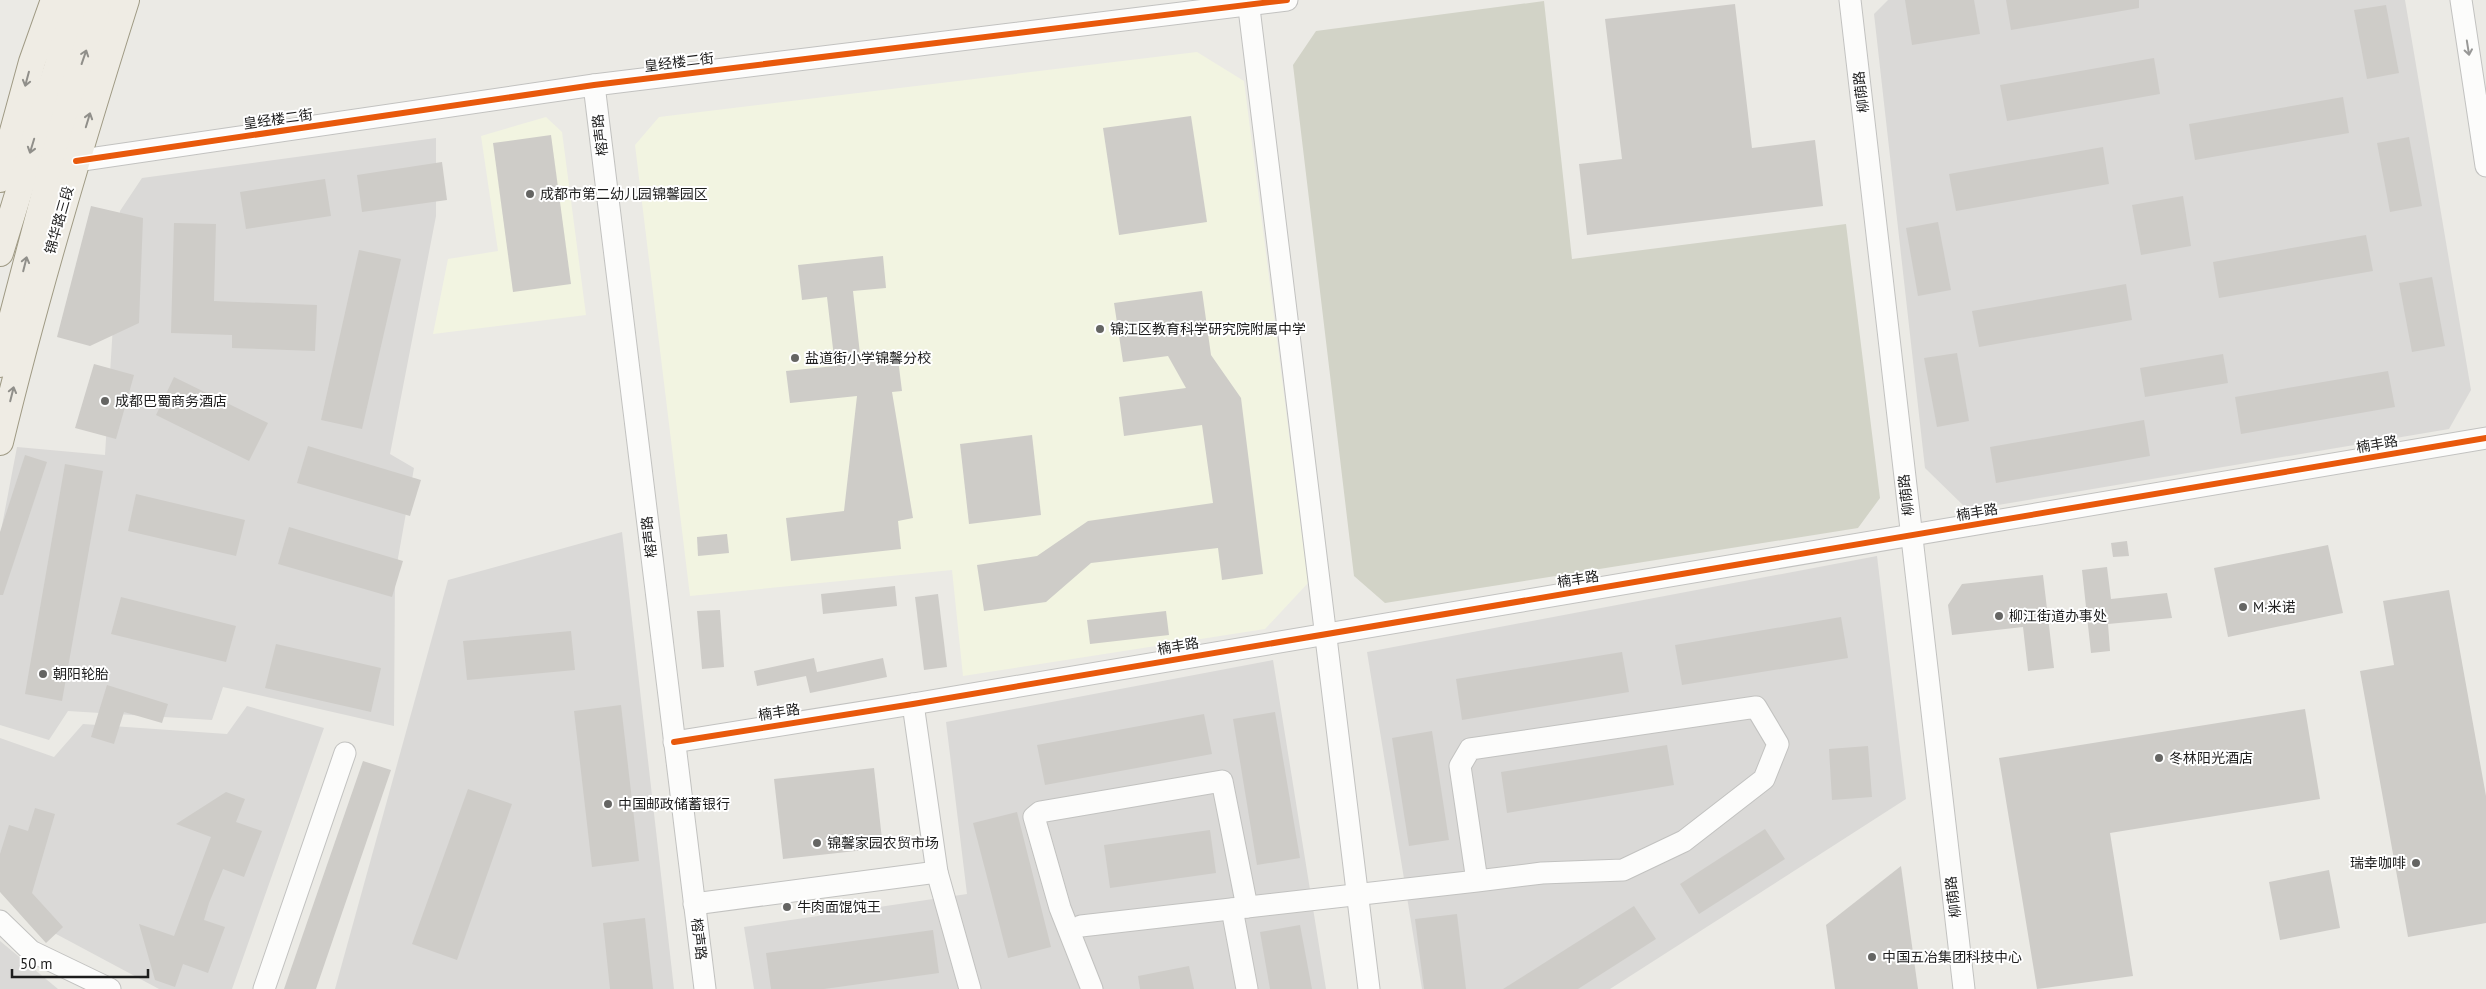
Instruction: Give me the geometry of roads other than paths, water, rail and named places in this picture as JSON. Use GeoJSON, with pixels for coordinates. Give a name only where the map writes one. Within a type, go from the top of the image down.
{"type":"FeatureCollection","features":[{"type":"Feature","properties":{"kind":"main road"},"geometry":{"type":"LineString","coordinates":[[0,179],[32,62],[54,0]]}},
{"type":"Feature","properties":{"kind":"main road"},"geometry":{"type":"LineString","coordinates":[[0,253],[78,0]]}},
{"type":"Feature","properties":{"kind":"main road"},"geometry":{"type":"LineString","coordinates":[[0,364],[69,103],[103,0]]}},
{"type":"Feature","properties":{"kind":"main road","name":"锦华路三段"},"geometry":{"type":"LineString","coordinates":[[0,442],[33,312],[76,161],[126,0]]}},
{"type":"Feature","properties":{"kind":"street","name":"皇经楼二街"},"geometry":{"type":"LineString","coordinates":[[76,161],[594,85],[1248,3],[1287,0]]}},
{"type":"Feature","properties":{"kind":"street","name":"柳荫路"},"geometry":{"type":"LineString","coordinates":[[1850,0],[1964,989]]}},
{"type":"Feature","properties":{"kind":"street"},"geometry":{"type":"LineString","coordinates":[[2461,0],[2486,166]]}},
{"type":"Feature","properties":{"kind":"street"},"geometry":{"type":"LineString","coordinates":[[1248,3],[1369,989]]}},
{"type":"Feature","properties":{"kind":"street","name":"榕声路"},"geometry":{"type":"LineString","coordinates":[[594,85],[705,989]]}},
{"type":"Feature","properties":{"kind":"street","name":"楠丰路"},"geometry":{"type":"LineString","coordinates":[[674,742],[913,704],[2486,438]]}},
{"type":"Feature","properties":{"kind":"street"},"geometry":{"type":"LineString","coordinates":[[913,704],[937,872],[970,989]]}},
{"type":"Feature","properties":{"kind":"street"},"geometry":{"type":"LineString","coordinates":[[1081,926],[1478,881],[1542,873],[1623,870],[1684,842],[1764,779],[1778,744],[1756,707],[1470,749],[1460,766],[1478,881]]}},
{"type":"Feature","properties":{"kind":"street"},"geometry":{"type":"LineString","coordinates":[[264,989],[345,753]]}},
{"type":"Feature","properties":{"kind":"street"},"geometry":{"type":"LineString","coordinates":[[1092,989],[1060,908],[1034,817],[1040,812],[1222,781],[1240,908],[1247,989]]}},
{"type":"Feature","properties":{"kind":"street"},"geometry":{"type":"LineString","coordinates":[[694,904],[937,872]]}},
{"type":"Feature","properties":{"kind":"street"},"geometry":{"type":"LineString","coordinates":[[0,921],[31,950],[110,989]]}},
{"type":"Feature","properties":{"kind":"place","name":"成都市第二幼儿园锦馨园区"},"geometry":{"type":"Point","coordinates":[530,194]}},
{"type":"Feature","properties":{"kind":"place","name":"锦江区教育科学研究院附属中学"},"geometry":{"type":"Point","coordinates":[1100,329]}},
{"type":"Feature","properties":{"kind":"place","name":"盐道街小学锦馨分校"},"geometry":{"type":"Point","coordinates":[795,358]}},
{"type":"Feature","properties":{"kind":"place","name":"成都巴蜀商务酒店"},"geometry":{"type":"Point","coordinates":[105,401]}},
{"type":"Feature","properties":{"kind":"place","name":"M·米诺"},"geometry":{"type":"Point","coordinates":[2243,607]}},
{"type":"Feature","properties":{"kind":"place","name":"柳江街道办事处"},"geometry":{"type":"Point","coordinates":[1999,616]}},
{"type":"Feature","properties":{"kind":"place","name":"朝阳轮胎"},"geometry":{"type":"Point","coordinates":[43,674]}},
{"type":"Feature","properties":{"kind":"place","name":"冬林阳光酒店"},"geometry":{"type":"Point","coordinates":[2159,758]}},
{"type":"Feature","properties":{"kind":"place","name":"中国邮政储蓄银行"},"geometry":{"type":"Point","coordinates":[608,804]}},
{"type":"Feature","properties":{"kind":"place","name":"锦馨家园农贸市场"},"geometry":{"type":"Point","coordinates":[817,843]}},
{"type":"Feature","properties":{"kind":"place","name":"瑞幸咖啡"},"geometry":{"type":"Point","coordinates":[2416,863]}},
{"type":"Feature","properties":{"kind":"place","name":"牛肉面馄饨王"},"geometry":{"type":"Point","coordinates":[787,907]}},
{"type":"Feature","properties":{"kind":"place","name":"中国五冶集团科技中心"},"geometry":{"type":"Point","coordinates":[1872,957]}}]}
